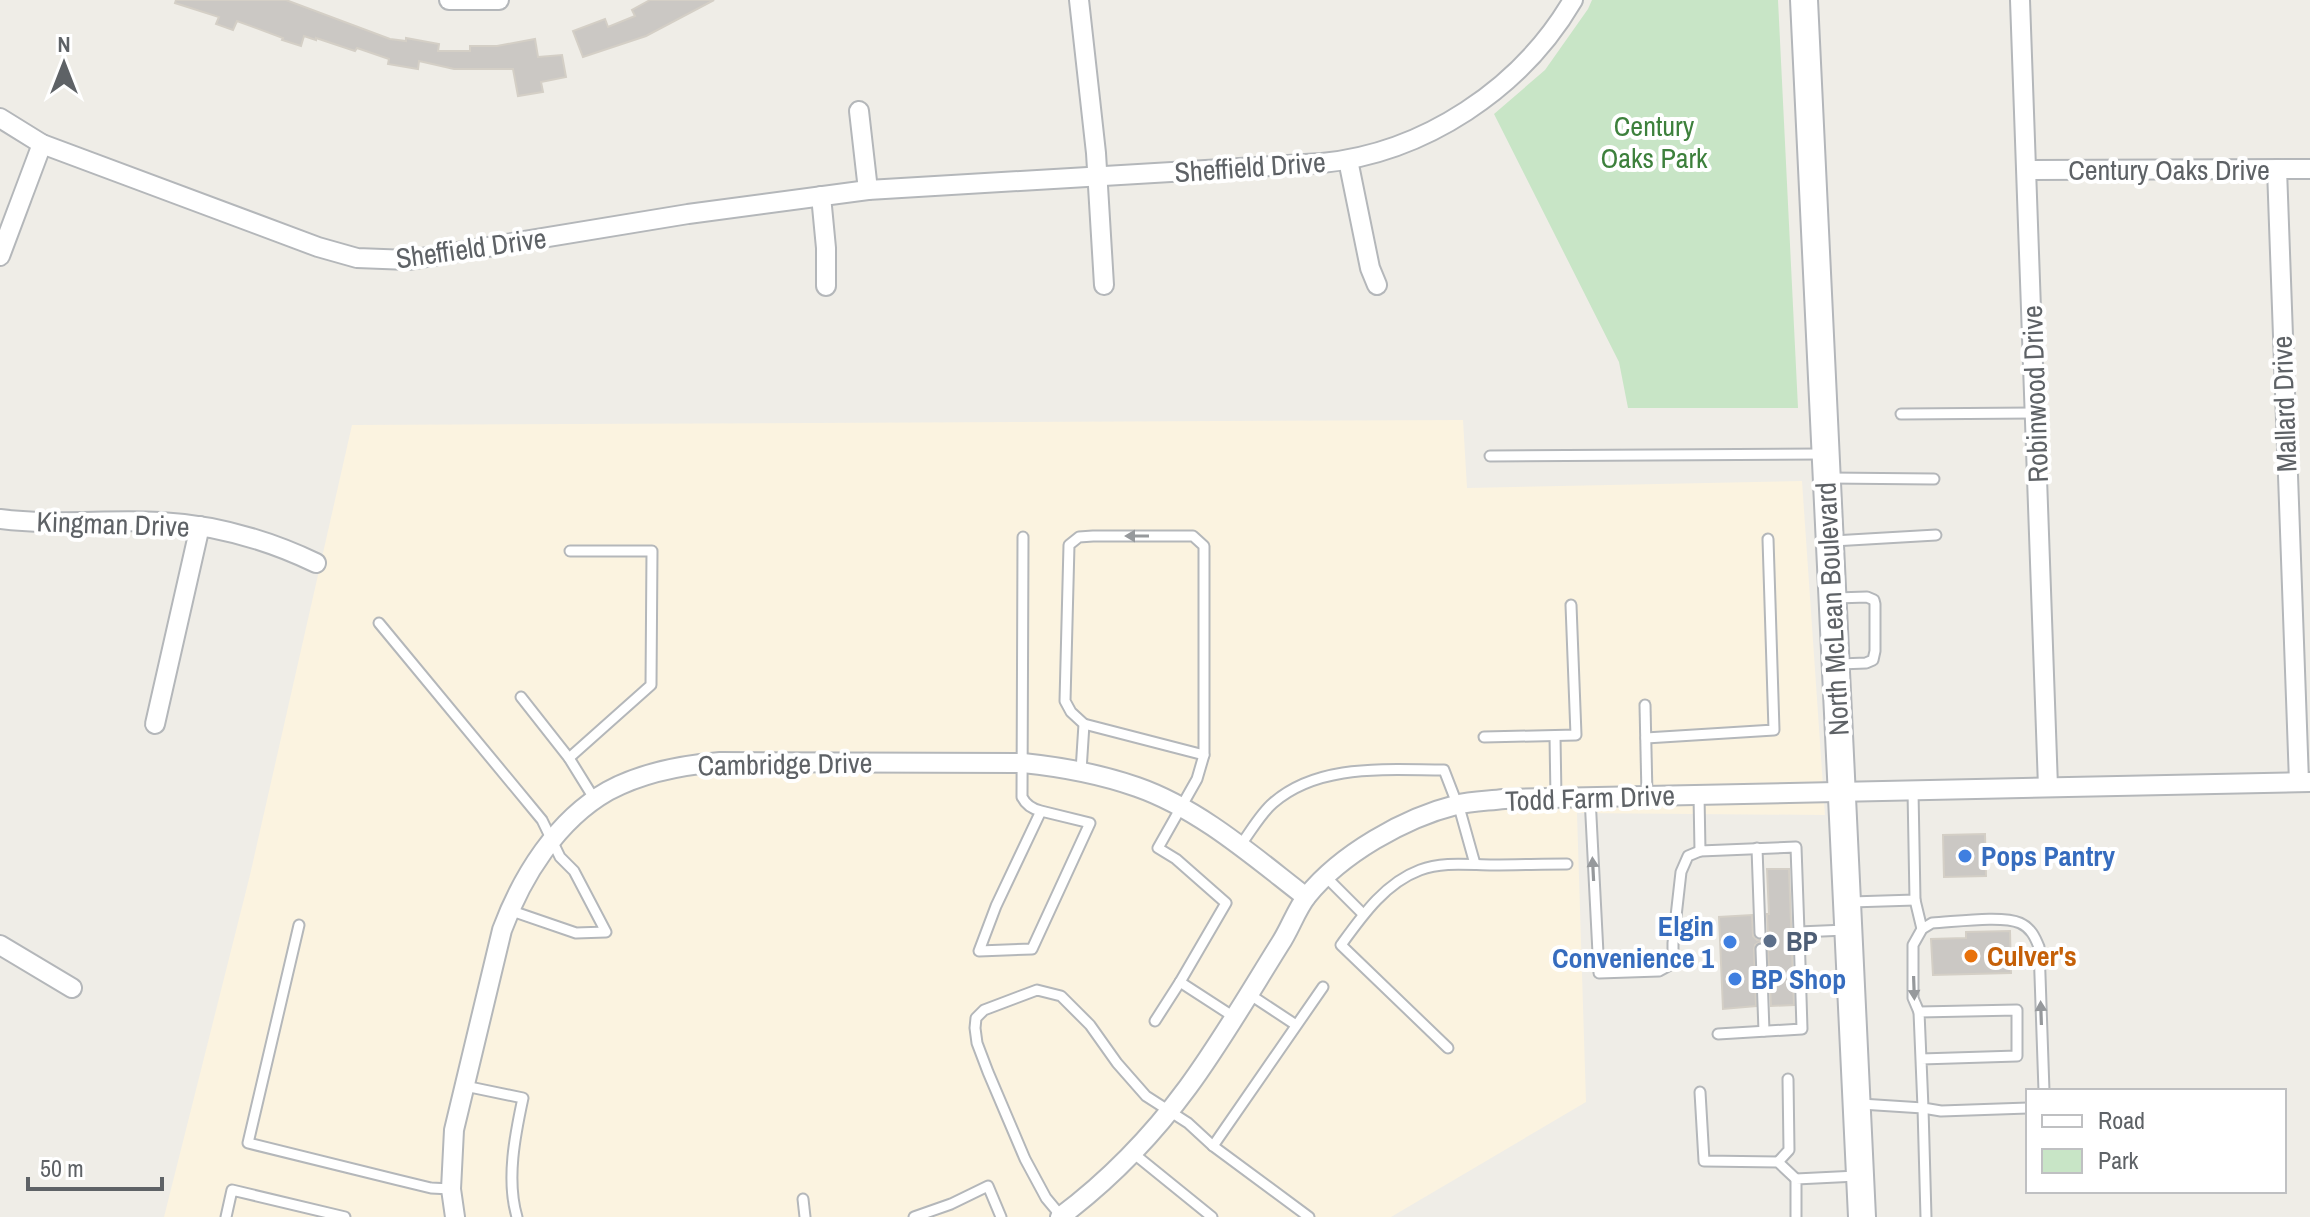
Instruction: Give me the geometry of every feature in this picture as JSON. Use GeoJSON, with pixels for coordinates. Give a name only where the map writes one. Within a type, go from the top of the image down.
{"type":"FeatureCollection","features":[{"type":"Feature","properties":{"kind":"main road","name":"North McLean Boulevard"},"geometry":{"type":"LineString","coordinates":[[1804,0],[1862,1217]]}},
{"type":"Feature","properties":{"kind":"street"},"geometry":{"type":"LineString","coordinates":[[449,0],[499,0]]}},
{"type":"Feature","properties":{"kind":"street"},"geometry":{"type":"LineString","coordinates":[[1079,0],[1098,177],[1104,285]]}},
{"type":"Feature","properties":{"kind":"street","name":"Sheffield Drive"},"geometry":{"type":"LineString","coordinates":[[0,118],[42,144],[318,247],[357,258],[409,260],[688,214],[868,190],[1348,160],[1371,155],[1404,144],[1466,111],[1517,71],[1573,0]]}},
{"type":"Feature","properties":{"kind":"street","name":"Robinwood Drive"},"geometry":{"type":"LineString","coordinates":[[2020,0],[2048,787]]}},
{"type":"Feature","properties":{"kind":"street"},"geometry":{"type":"LineString","coordinates":[[859,111],[868,190]]}},
{"type":"Feature","properties":{"kind":"street"},"geometry":{"type":"LineString","coordinates":[[0,256],[42,144]]}},
{"type":"Feature","properties":{"kind":"street"},"geometry":{"type":"LineString","coordinates":[[1348,160],[1370,268],[1377,285]]}},
{"type":"Feature","properties":{"kind":"street","name":"Mallard Drive"},"geometry":{"type":"LineString","coordinates":[[2277,169],[2304,782]]}},
{"type":"Feature","properties":{"kind":"street","name":"Century Oaks Drive"},"geometry":{"type":"LineString","coordinates":[[2027,170],[2310,169]]}},
{"type":"Feature","properties":{"kind":"street"},"geometry":{"type":"LineString","coordinates":[[821,196],[826,286]]}},
{"type":"Feature","properties":{"kind":"street","name":"Kingman Drive"},"geometry":{"type":"LineString","coordinates":[[0,519],[162,522],[200,526],[269,544],[316,563]]}},
{"type":"Feature","properties":{"kind":"street"},"geometry":{"type":"LineString","coordinates":[[155,724],[200,526]]}},
{"type":"Feature","properties":{"kind":"street","name":"Cambridge Drive"},"geometry":{"type":"LineString","coordinates":[[455,1217],[451,1189],[454,1130],[509,910],[533,866],[552,841],[595,800],[623,784],[658,771],[720,762],[1023,763],[1081,771],[1140,787],[1180,807],[1306,897]]}},
{"type":"Feature","properties":{"kind":"street","name":"Todd Farm Drive"},"geometry":{"type":"LineString","coordinates":[[1060,1216],[1100,1185],[1133,1153],[1187,1088],[1249,994],[1306,897],[1361,848],[1421,816],[1458,805],[1504,799],[2304,782]]}},
{"type":"Feature","properties":{"kind":"street"},"geometry":{"type":"LineString","coordinates":[[0,945],[72,988]]}},
{"type":"Feature","properties":{"kind":"lane"},"geometry":{"type":"LineString","coordinates":[[1901,414],[2036,413]]}},
{"type":"Feature","properties":{"kind":"lane"},"geometry":{"type":"LineString","coordinates":[[1490,456],[1825,466],[1934,479]]}},
{"type":"Feature","properties":{"kind":"lane"},"geometry":{"type":"LineString","coordinates":[[1830,541],[1936,535]]}},
{"type":"Feature","properties":{"kind":"lane"},"geometry":{"type":"LineString","coordinates":[[1155,1021],[1226,903],[1176,859],[1158,848],[1197,779],[1204,755],[1204,546],[1193,536],[1079,537],[1069,545],[1065,701],[1071,712],[1084,724],[1204,755]]}},
{"type":"Feature","properties":{"kind":"lane"},"geometry":{"type":"LineString","coordinates":[[1023,537],[1022,797],[1026,805],[1041,811],[1090,823],[1032,949],[979,951],[996,906],[1041,811]]}},
{"type":"Feature","properties":{"kind":"lane"},"geometry":{"type":"LineString","coordinates":[[1646,738],[1774,730],[1768,539]]}},
{"type":"Feature","properties":{"kind":"lane"},"geometry":{"type":"LineString","coordinates":[[569,758],[651,685],[652,551],[570,551]]}},
{"type":"Feature","properties":{"kind":"lane"},"geometry":{"type":"LineString","coordinates":[[1833,598],[1867,597],[1875,604],[1873,660],[1837,664]]}},
{"type":"Feature","properties":{"kind":"lane"},"geometry":{"type":"LineString","coordinates":[[1484,737],[1576,735],[1571,605]]}},
{"type":"Feature","properties":{"kind":"lane"},"geometry":{"type":"LineString","coordinates":[[379,623],[542,820],[560,857],[574,871],[606,932],[576,933],[509,910]]}},
{"type":"Feature","properties":{"kind":"lane"},"geometry":{"type":"LineString","coordinates":[[521,697],[569,758],[595,800]]}},
{"type":"Feature","properties":{"kind":"lane"},"geometry":{"type":"LineString","coordinates":[[1645,705],[1647,795]]}},
{"type":"Feature","properties":{"kind":"lane"},"geometry":{"type":"LineString","coordinates":[[1081,771],[1084,724]]}},
{"type":"Feature","properties":{"kind":"lane"},"geometry":{"type":"LineString","coordinates":[[1555,736],[1556,798]]}},
{"type":"Feature","properties":{"kind":"lane"},"geometry":{"type":"LineString","coordinates":[[1239,847],[1269,805],[1307,781],[1373,770],[1444,770],[1475,864]]}},
{"type":"Feature","properties":{"kind":"lane"},"geometry":{"type":"LineString","coordinates":[[1913,791],[1915,900],[1922,929]]}},
{"type":"Feature","properties":{"kind":"lane"},"geometry":{"type":"LineString","coordinates":[[1699,794],[1700,851]]}},
{"type":"Feature","properties":{"kind":"lane"},"geometry":{"type":"LineString","coordinates":[[1590,797],[1599,973],[1659,971],[1670,965],[1681,872],[1688,856],[1700,851],[1796,847],[1802,1029],[1718,1034]]}},
{"type":"Feature","properties":{"kind":"lane"},"geometry":{"type":"LineString","coordinates":[[1757,848],[1760,933]]}},
{"type":"Feature","properties":{"kind":"lane"},"geometry":{"type":"LineString","coordinates":[[1448,1048],[1341,945],[1363,914],[1402,879],[1420,869],[1475,864],[1567,864]]}},
{"type":"Feature","properties":{"kind":"lane"},"geometry":{"type":"LineString","coordinates":[[1326,877],[1363,914]]}},
{"type":"Feature","properties":{"kind":"lane"},"geometry":{"type":"LineString","coordinates":[[1848,903],[1915,900]]}},
{"type":"Feature","properties":{"kind":"lane"},"geometry":{"type":"LineString","coordinates":[[1926,1217],[1919,1012],[1913,998],[1913,945],[1922,929],[1932,923],[2005,919],[2021,924],[2033,933],[2039,947],[2044,1089]]}},
{"type":"Feature","properties":{"kind":"lane"},"geometry":{"type":"LineString","coordinates":[[299,925],[248,1143],[431,1188],[451,1189]]}},
{"type":"Feature","properties":{"kind":"lane"},"geometry":{"type":"LineString","coordinates":[[1799,932],[1849,930]]}},
{"type":"Feature","properties":{"kind":"lane"},"geometry":{"type":"LineString","coordinates":[[1761,949],[1764,1031]]}},
{"type":"Feature","properties":{"kind":"lane"},"geometry":{"type":"LineString","coordinates":[[1180,982],[1234,1017]]}},
{"type":"Feature","properties":{"kind":"lane"},"geometry":{"type":"LineString","coordinates":[[1213,1146],[1323,987]]}},
{"type":"Feature","properties":{"kind":"lane"},"geometry":{"type":"LineString","coordinates":[[1060,1216],[1046,1198],[1025,1159],[988,1072],[975,1028],[976,1018],[984,1010],[1037,990],[1061,996],[1090,1025],[1146,1096],[1188,1123],[1213,1146],[1309,1217]]}},
{"type":"Feature","properties":{"kind":"lane"},"geometry":{"type":"LineString","coordinates":[[1249,994],[1296,1025]]}},
{"type":"Feature","properties":{"kind":"lane"},"geometry":{"type":"LineString","coordinates":[[1919,1012],[2017,1010],[2017,1056],[1921,1059]]}},
{"type":"Feature","properties":{"kind":"lane"},"geometry":{"type":"LineString","coordinates":[[1778,1162],[1789,1150],[1788,1079]]}},
{"type":"Feature","properties":{"kind":"lane"},"geometry":{"type":"LineString","coordinates":[[465,1086],[523,1098],[516,1131],[512,1199],[517,1217]]}},
{"type":"Feature","properties":{"kind":"lane"},"geometry":{"type":"LineString","coordinates":[[1700,1092],[1704,1161],[1778,1162],[1796,1179],[1860,1176]]}},
{"type":"Feature","properties":{"kind":"lane"},"geometry":{"type":"LineString","coordinates":[[1857,1104],[1941,1111],[2026,1108]]}},
{"type":"Feature","properties":{"kind":"lane"},"geometry":{"type":"LineString","coordinates":[[1133,1153],[1212,1217]]}},
{"type":"Feature","properties":{"kind":"lane"},"geometry":{"type":"LineString","coordinates":[[1796,1179],[1796,1217]]}},
{"type":"Feature","properties":{"kind":"lane"},"geometry":{"type":"LineString","coordinates":[[914,1217],[988,1186],[1001,1217]]}},
{"type":"Feature","properties":{"kind":"lane"},"geometry":{"type":"LineString","coordinates":[[226,1217],[232,1190],[345,1217]]}},
{"type":"Feature","properties":{"kind":"lane"},"geometry":{"type":"LineString","coordinates":[[803,1199],[805,1217]]}},
{"type":"Feature","properties":{"kind":"shaded area"},"geometry":{"type":"Polygon","coordinates":[[[1463,420],[1467,488],[1802,481],[1825,815],[1577,813],[1586,1102],[1391,1217],[164,1217],[250,875],[352,425],[1463,420]]]}},
{"type":"Feature","properties":{"kind":"green space","name":"Century Oaks Park"},"geometry":{"type":"Polygon","coordinates":[[[1592,0],[1778,0],[1798,408],[1628,408],[1619,362],[1494,114],[1545,70],[1592,0]]]}},
{"type":"Feature","properties":{"kind":"building"},"geometry":{"type":"Polygon","coordinates":[[[176,0],[286,0],[390,39],[406,41],[406,38],[439,44],[438,51],[470,51],[470,46],[497,46],[535,39],[538,57],[562,55],[566,77],[541,82],[543,92],[518,96],[513,69],[454,69],[419,61],[418,69],[388,64],[389,59],[316,38],[304,36],[301,46],[237,21],[233,30],[216,24],[219,17],[175,3],[176,0]]]}},
{"type":"Feature","properties":{"kind":"building"},"geometry":{"type":"Polygon","coordinates":[[[650,0],[714,0],[646,36],[583,57],[573,31],[605,19],[608,27],[635,16],[632,10],[650,0]]]}},
{"type":"Feature","properties":{"kind":"building","name":"Pops Pantry"},"geometry":{"type":"Polygon","coordinates":[[[1985,834],[1986,876],[1944,877],[1943,835],[1985,834]]]}},
{"type":"Feature","properties":{"kind":"building"},"geometry":{"type":"Polygon","coordinates":[[[1767,869],[1789,869],[1794,1005],[1771,1006],[1768,949],[1765,943],[1760,942],[1754,949],[1756,1006],[1723,1009],[1719,917],[1752,915],[1753,936],[1757,940],[1765,939],[1769,914],[1767,869]]]}},
{"type":"Feature","properties":{"kind":"building","name":"Culver's"},"geometry":{"type":"Polygon","coordinates":[[[2010,931],[2011,973],[1933,975],[1931,939],[1966,938],[1966,932],[2010,931]]]}},
{"type":"Feature","properties":{"kind":"place","name":"Pops Pantry"},"geometry":{"type":"Point","coordinates":[1965,856]}},
{"type":"Feature","properties":{"kind":"place","name":"BP"},"geometry":{"type":"Point","coordinates":[1770,941]}},
{"type":"Feature","properties":{"kind":"place","name":"Elgin Convenience 1"},"geometry":{"type":"Point","coordinates":[1730,942]}},
{"type":"Feature","properties":{"kind":"place","name":"Culver's"},"geometry":{"type":"Point","coordinates":[1971,956]}},
{"type":"Feature","properties":{"kind":"place","name":"BP Shop"},"geometry":{"type":"Point","coordinates":[1735,979]}}]}
